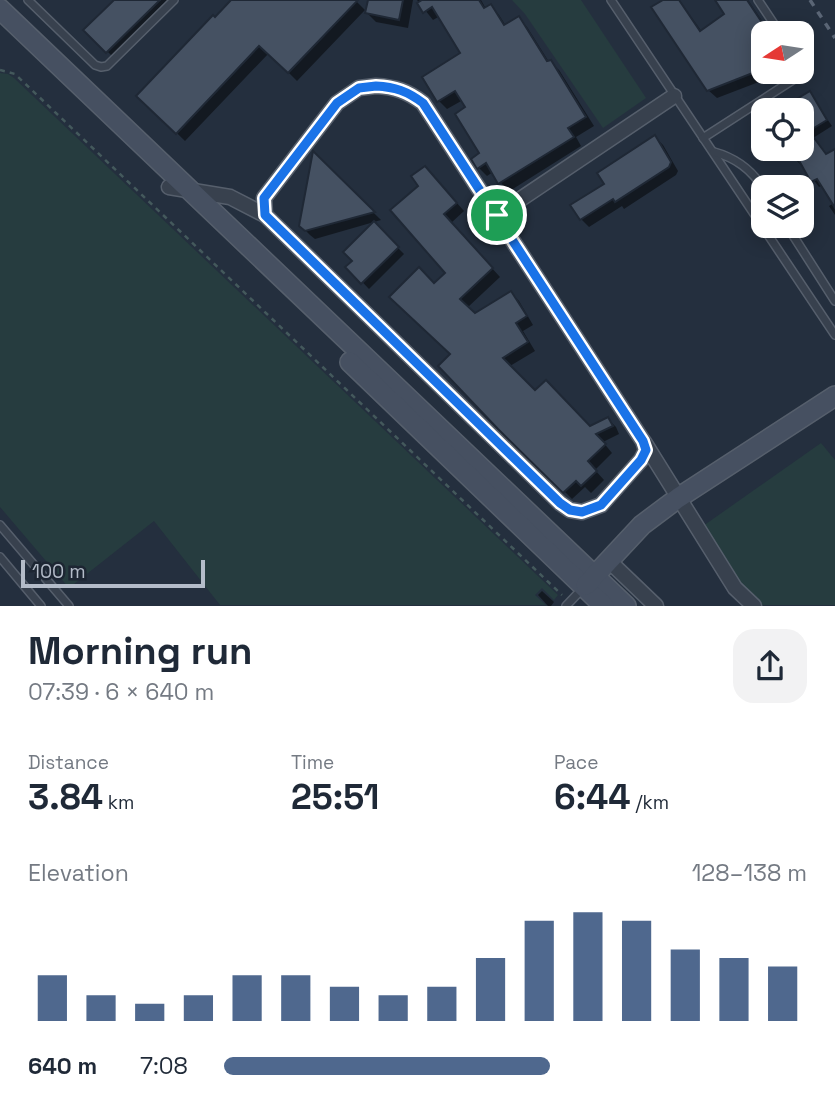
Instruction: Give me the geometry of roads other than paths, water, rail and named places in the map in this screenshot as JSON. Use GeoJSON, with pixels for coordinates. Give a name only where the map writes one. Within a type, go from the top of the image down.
{"type":"FeatureCollection","features":[{"type":"Feature","properties":{"kind":"main road"},"geometry":{"type":"LineString","coordinates":[[0,9],[178,189]]}},
{"type":"Feature","properties":{"kind":"main road"},"geometry":{"type":"LineString","coordinates":[[0,23],[589,581],[626,606]]}},
{"type":"Feature","properties":{"kind":"main road"},"geometry":{"type":"LineString","coordinates":[[589,581],[642,525],[678,498],[835,396]]}},
{"type":"Feature","properties":{"kind":"main road"},"geometry":{"type":"LineString","coordinates":[[589,581],[604,606]]}},
{"type":"Feature","properties":{"kind":"street"},"geometry":{"type":"LineString","coordinates":[[265,215],[264,198],[337,103],[359,88],[376,86],[394,87],[423,103],[736,587],[754,606]]}},
{"type":"Feature","properties":{"kind":"street"},"geometry":{"type":"LineString","coordinates":[[497,215],[674,96]]}},
{"type":"Feature","properties":{"kind":"street"},"geometry":{"type":"LineString","coordinates":[[178,189],[230,197],[265,215],[570,510],[582,512],[601,505],[641,460],[646,450],[643,441]]}},
{"type":"Feature","properties":{"kind":"street"},"geometry":{"type":"LineString","coordinates":[[608,560],[656,606]]}},
{"type":"Feature","properties":{"kind":"lane"},"geometry":{"type":"LineString","coordinates":[[28,0],[95,65],[101,67],[107,66],[174,0]]}},
{"type":"Feature","properties":{"kind":"lane"},"geometry":{"type":"LineString","coordinates":[[611,0],[835,335]]}},
{"type":"Feature","properties":{"kind":"lane"},"geometry":{"type":"LineString","coordinates":[[758,0],[772,21]]}},
{"type":"Feature","properties":{"kind":"lane"},"geometry":{"type":"LineString","coordinates":[[704,138],[787,84]]}},
{"type":"Feature","properties":{"kind":"lane"},"geometry":{"type":"LineString","coordinates":[[714,152],[729,156],[755,175]]}},
{"type":"Feature","properties":{"kind":"lane"},"geometry":{"type":"LineString","coordinates":[[795,238],[835,301]]}},
{"type":"Feature","properties":{"kind":"lane"},"geometry":{"type":"LineString","coordinates":[[0,526],[69,606]]}},
{"type":"Feature","properties":{"kind":"lane"},"geometry":{"type":"LineString","coordinates":[[0,557],[41,606]]}},
{"type":"Feature","properties":{"kind":"lane"},"geometry":{"type":"LineString","coordinates":[[568,604],[589,581]]}},
{"type":"Feature","properties":{"kind":"railway"},"geometry":{"type":"LineString","coordinates":[[810,0],[835,38]]}}]}
